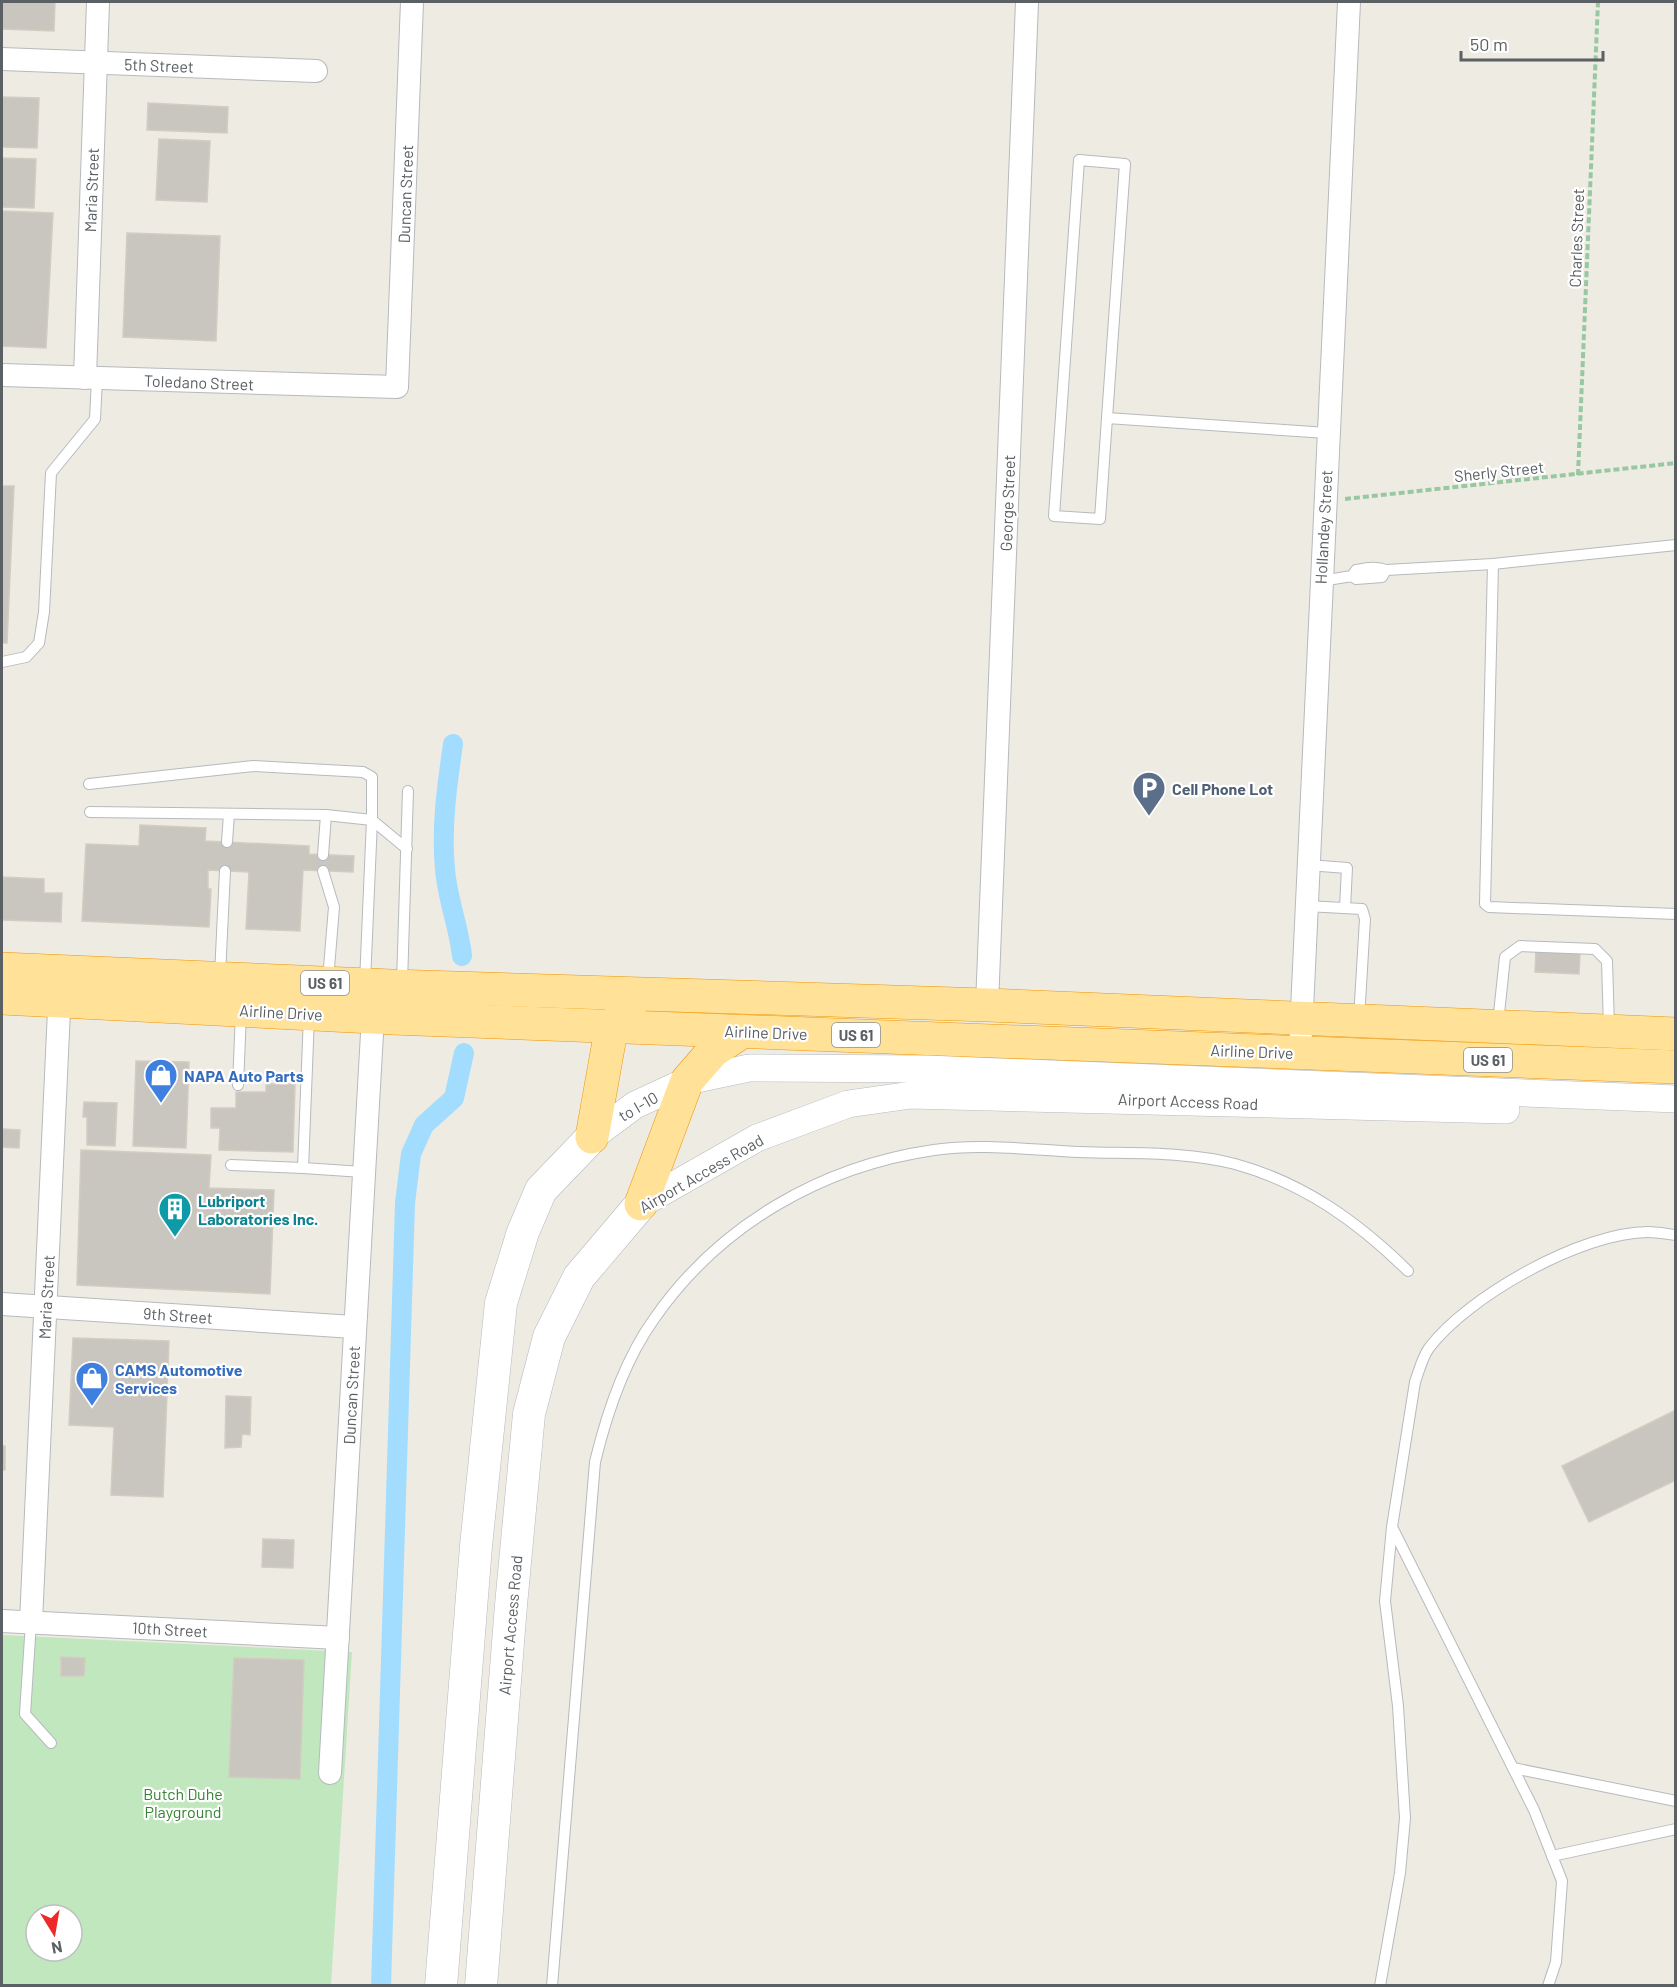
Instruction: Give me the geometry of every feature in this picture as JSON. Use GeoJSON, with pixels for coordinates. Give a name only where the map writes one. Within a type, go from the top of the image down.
{"type":"FeatureCollection","features":[{"type":"Feature","properties":{"kind":"highway","name":"Airline Drive"},"geometry":{"type":"LineString","coordinates":[[2,969],[60,986],[241,1010],[309,1013],[369,1001],[402,987],[650,992],[1676,1034]]}},
{"type":"Feature","properties":{"kind":"highway","name":"Airline Drive"},"geometry":{"type":"LineString","coordinates":[[2,998],[60,986],[220,978],[328,983],[369,1001],[533,1022],[1676,1067]]}},
{"type":"Feature","properties":{"kind":"highway"},"geometry":{"type":"LineString","coordinates":[[592,1137],[612,1025],[650,992]]}},
{"type":"Feature","properties":{"kind":"highway"},"geometry":{"type":"LineString","coordinates":[[533,1022],[575,1041],[602,1080]]}},
{"type":"Feature","properties":{"kind":"highway"},"geometry":{"type":"LineString","coordinates":[[641,1204],[687,1080],[713,1051],[743,1031]]}},
{"type":"Feature","properties":{"kind":"main road"},"geometry":{"type":"LineString","coordinates":[[441,1986],[476,1546],[501,1303],[523,1232],[541,1190],[592,1137]]}},
{"type":"Feature","properties":{"kind":"main road","name":"Airport Access Road"},"geometry":{"type":"LineString","coordinates":[[481,1986],[511,1605],[529,1414],[549,1337],[579,1277],[641,1204]]}},
{"type":"Feature","properties":{"kind":"street","name":"Maria Street"},"geometry":{"type":"LineString","coordinates":[[91,379],[98,2]]}},
{"type":"Feature","properties":{"kind":"street","name":"Duncan Street"},"geometry":{"type":"LineString","coordinates":[[397,387],[412,2]]}},
{"type":"Feature","properties":{"kind":"street","name":"George Street"},"geometry":{"type":"LineString","coordinates":[[987,1005],[1027,2]]}},
{"type":"Feature","properties":{"kind":"street","name":"Hollandey Street"},"geometry":{"type":"LineString","coordinates":[[1300,1053],[1320,581],[1349,2]]}},
{"type":"Feature","properties":{"kind":"street","name":"5th Street"},"geometry":{"type":"LineString","coordinates":[[2,60],[316,71]]}},
{"type":"Feature","properties":{"kind":"street","name":"Toledano Street"},"geometry":{"type":"LineString","coordinates":[[2,375],[397,387]]}},
{"type":"Feature","properties":{"kind":"street","name":"Maria Street"},"geometry":{"type":"LineString","coordinates":[[31,1622],[60,986]]}},
{"type":"Feature","properties":{"kind":"street","name":"Duncan Street"},"geometry":{"type":"LineString","coordinates":[[330,1773],[363,1172],[369,1001]]}},
{"type":"Feature","properties":{"kind":"street","name":"Airport Access Road"},"geometry":{"type":"LineString","coordinates":[[687,1080],[749,1068],[927,1069],[1676,1099]]}},
{"type":"Feature","properties":{"kind":"street","name":"to I-10"},"geometry":{"type":"LineString","coordinates":[[592,1137],[635,1105],[687,1080]]}},
{"type":"Feature","properties":{"kind":"street","name":"Airport Access Road"},"geometry":{"type":"LineString","coordinates":[[641,1204],[757,1137],[848,1104],[911,1095],[1676,1115]]}},
{"type":"Feature","properties":{"kind":"street","name":"9th Street"},"geometry":{"type":"LineString","coordinates":[[2,1304],[354,1327]]}},
{"type":"Feature","properties":{"kind":"street","name":"10th Street"},"geometry":{"type":"LineString","coordinates":[[2,1621],[338,1638]]}},
{"type":"Feature","properties":{"kind":"lane"},"geometry":{"type":"LineString","coordinates":[[1079,160],[1125,164],[1107,418],[1100,519],[1054,516],[1079,160]]}},
{"type":"Feature","properties":{"kind":"lane"},"geometry":{"type":"LineString","coordinates":[[2,662],[26,657],[39,643],[44,612],[51,473],[95,419],[91,379]]}},
{"type":"Feature","properties":{"kind":"lane"},"geometry":{"type":"LineString","coordinates":[[1107,418],[1327,433]]}},
{"type":"Feature","properties":{"kind":"lane"},"geometry":{"type":"LineString","coordinates":[[1320,581],[1352,576],[1356,579],[1382,577],[1386,570],[1493,564],[1676,545]]}},
{"type":"Feature","properties":{"kind":"lane"},"geometry":{"type":"LineString","coordinates":[[1493,564],[1485,904],[1489,907],[1676,914]]}},
{"type":"Feature","properties":{"kind":"lane"},"geometry":{"type":"LineString","coordinates":[[89,784],[253,766],[363,772],[372,777],[374,786],[369,1001]]}},
{"type":"Feature","properties":{"kind":"lane"},"geometry":{"type":"LineString","coordinates":[[402,987],[408,791]]}},
{"type":"Feature","properties":{"kind":"lane"},"geometry":{"type":"LineString","coordinates":[[90,812],[326,815],[372,820],[407,849]]}},
{"type":"Feature","properties":{"kind":"lane"},"geometry":{"type":"LineString","coordinates":[[227,842],[228,814]]}},
{"type":"Feature","properties":{"kind":"lane"},"geometry":{"type":"LineString","coordinates":[[323,855],[326,815]]}},
{"type":"Feature","properties":{"kind":"lane"},"geometry":{"type":"LineString","coordinates":[[1308,865],[1347,868],[1345,908]]}},
{"type":"Feature","properties":{"kind":"lane"},"geometry":{"type":"LineString","coordinates":[[220,978],[225,871]]}},
{"type":"Feature","properties":{"kind":"lane"},"geometry":{"type":"LineString","coordinates":[[323,871],[333,907],[328,983]]}},
{"type":"Feature","properties":{"kind":"lane"},"geometry":{"type":"LineString","coordinates":[[1306,906],[1362,909],[1365,919],[1359,1022]]}},
{"type":"Feature","properties":{"kind":"lane"},"geometry":{"type":"LineString","coordinates":[[1497,1028],[1505,957],[1520,946],[1595,949],[1603,955],[1607,961],[1609,1032]]}},
{"type":"Feature","properties":{"kind":"lane"},"geometry":{"type":"LineString","coordinates":[[238,1086],[241,1010]]}},
{"type":"Feature","properties":{"kind":"lane"},"geometry":{"type":"LineString","coordinates":[[303,1168],[309,1013]]}},
{"type":"Feature","properties":{"kind":"lane"},"geometry":{"type":"LineString","coordinates":[[552,1986],[595,1462],[606,1418],[621,1381],[653,1320],[685,1279],[732,1234],[790,1196],[832,1176],[892,1157],[937,1149],[992,1148],[1180,1156],[1233,1163],[1299,1189],[1329,1204],[1358,1224],[1408,1271]]}},
{"type":"Feature","properties":{"kind":"lane"},"geometry":{"type":"LineString","coordinates":[[231,1165],[363,1172]]}},
{"type":"Feature","properties":{"kind":"lane"},"geometry":{"type":"LineString","coordinates":[[1380,1986],[1400,1874],[1405,1818],[1400,1725],[1385,1601],[1392,1527],[1415,1382],[1429,1348],[1476,1304],[1549,1260],[1578,1247],[1612,1237],[1647,1232],[1676,1235]]}},
{"type":"Feature","properties":{"kind":"lane"},"geometry":{"type":"LineString","coordinates":[[1392,1527],[1513,1768],[1552,1856],[1563,1890],[1556,1962],[1548,1986]]}},
{"type":"Feature","properties":{"kind":"lane"},"geometry":{"type":"LineString","coordinates":[[31,1622],[25,1714],[51,1743]]}},
{"type":"Feature","properties":{"kind":"lane"},"geometry":{"type":"LineString","coordinates":[[1513,1768],[1676,1801]]}},
{"type":"Feature","properties":{"kind":"lane"},"geometry":{"type":"LineString","coordinates":[[1552,1856],[1676,1829]]}},
{"type":"Feature","properties":{"kind":"path","name":"Charles Street"},"geometry":{"type":"LineString","coordinates":[[1578,475],[1598,2]]}},
{"type":"Feature","properties":{"kind":"path","name":"Sherly Street"},"geometry":{"type":"LineString","coordinates":[[1324,501],[1676,464]]}},
{"type":"Feature","properties":{"kind":"green space","name":"Butch Duhe Playground"},"geometry":{"type":"Polygon","coordinates":[[[2,1635],[352,1652],[331,1985],[2,1985],[2,1635]]]}},
{"type":"Feature","properties":{"kind":"building"},"geometry":{"type":"Polygon","coordinates":[[[2,2],[55,2],[54,31],[2,29],[2,2]]]}},
{"type":"Feature","properties":{"kind":"building"},"geometry":{"type":"Polygon","coordinates":[[[2,97],[39,98],[37,148],[2,147],[2,97]]]}},
{"type":"Feature","properties":{"kind":"building"},"geometry":{"type":"Polygon","coordinates":[[[148,103],[228,107],[227,133],[147,130],[148,103]]]}},
{"type":"Feature","properties":{"kind":"building"},"geometry":{"type":"Polygon","coordinates":[[[159,139],[210,141],[207,202],[156,200],[159,139]]]}},
{"type":"Feature","properties":{"kind":"building"},"geometry":{"type":"Polygon","coordinates":[[[2,158],[36,159],[34,208],[2,207],[2,158]]]}},
{"type":"Feature","properties":{"kind":"building"},"geometry":{"type":"Polygon","coordinates":[[[2,211],[53,213],[46,348],[2,346],[2,211]]]}},
{"type":"Feature","properties":{"kind":"building"},"geometry":{"type":"Polygon","coordinates":[[[127,233],[220,236],[216,341],[123,337],[127,233]]]}},
{"type":"Feature","properties":{"kind":"building"},"geometry":{"type":"Polygon","coordinates":[[[2,486],[14,486],[7,643],[2,643],[2,486]]]}},
{"type":"Feature","properties":{"kind":"building"},"geometry":{"type":"Polygon","coordinates":[[[140,825],[206,828],[205,841],[309,846],[309,854],[354,856],[353,872],[303,870],[300,931],[246,929],[249,872],[208,870],[208,889],[211,889],[209,927],[82,921],[86,844],[139,846],[140,825]]]}},
{"type":"Feature","properties":{"kind":"building"},"geometry":{"type":"Polygon","coordinates":[[[2,877],[44,879],[44,893],[62,893],[61,922],[2,920],[2,877]]]}},
{"type":"Feature","properties":{"kind":"building"},"geometry":{"type":"Polygon","coordinates":[[[1536,950],[1580,952],[1579,974],[1535,972],[1536,950]]]}},
{"type":"Feature","properties":{"kind":"building","name":"NAPA Auto Parts"},"geometry":{"type":"Polygon","coordinates":[[[136,1061],[189,1062],[186,1148],[133,1146],[136,1061]]]}},
{"type":"Feature","properties":{"kind":"building"},"geometry":{"type":"Polygon","coordinates":[[[266,1084],[295,1084],[293,1152],[219,1150],[220,1128],[211,1128],[211,1108],[236,1108],[236,1092],[266,1092],[266,1084]]]}},
{"type":"Feature","properties":{"kind":"building"},"geometry":{"type":"Polygon","coordinates":[[[84,1102],[117,1103],[115,1146],[87,1145],[87,1117],[83,1117],[84,1102]]]}},
{"type":"Feature","properties":{"kind":"building"},"geometry":{"type":"Polygon","coordinates":[[[2,1129],[20,1130],[19,1148],[2,1147],[2,1129]]]}},
{"type":"Feature","properties":{"kind":"building","name":"Lubriport Laboratories Inc."},"geometry":{"type":"Polygon","coordinates":[[[81,1150],[211,1155],[209,1188],[274,1190],[270,1294],[77,1285],[81,1150]]]}},
{"type":"Feature","properties":{"kind":"building"},"geometry":{"type":"Polygon","coordinates":[[[73,1338],[169,1341],[163,1497],[111,1495],[114,1427],[69,1425],[73,1338]]]}},
{"type":"Feature","properties":{"kind":"building"},"geometry":{"type":"Polygon","coordinates":[[[226,1396],[251,1397],[250,1435],[242,1434],[241,1447],[225,1448],[226,1396]]]}},
{"type":"Feature","properties":{"kind":"building"},"geometry":{"type":"Polygon","coordinates":[[[1676,1410],[1676,1480],[1589,1522],[1562,1466],[1676,1410]]]}},
{"type":"Feature","properties":{"kind":"building"},"geometry":{"type":"Polygon","coordinates":[[[2,1446],[5,1446],[5,1470],[2,1470],[2,1446]]]}},
{"type":"Feature","properties":{"kind":"building"},"geometry":{"type":"Polygon","coordinates":[[[263,1539],[294,1540],[293,1568],[262,1567],[263,1539]]]}},
{"type":"Feature","properties":{"kind":"building"},"geometry":{"type":"Polygon","coordinates":[[[61,1657],[85,1658],[84,1676],[61,1676],[61,1657]]]}},
{"type":"Feature","properties":{"kind":"building"},"geometry":{"type":"Polygon","coordinates":[[[234,1658],[304,1660],[300,1779],[229,1777],[234,1658]]]}},
{"type":"Feature","properties":{"kind":"waterway"},"geometry":{"type":"LineString","coordinates":[[453,744],[445,806],[444,853],[446,880],[462,956]]}},
{"type":"Feature","properties":{"kind":"waterway"},"geometry":{"type":"LineString","coordinates":[[381,1986],[405,1203],[411,1154],[424,1125],[454,1098],[464,1053]]}},
{"type":"Feature","properties":{"kind":"place","name":"Cell Phone Lot"},"geometry":{"type":"Point","coordinates":[1149,817]}},
{"type":"Feature","properties":{"kind":"place","name":"NAPA Auto Parts"},"geometry":{"type":"Point","coordinates":[161,1104]}},
{"type":"Feature","properties":{"kind":"place","name":"Lubriport Laboratories Inc."},"geometry":{"type":"Point","coordinates":[175,1238]}},
{"type":"Feature","properties":{"kind":"place","name":"CAMS Automotive Services"},"geometry":{"type":"Point","coordinates":[92,1407]}}]}
